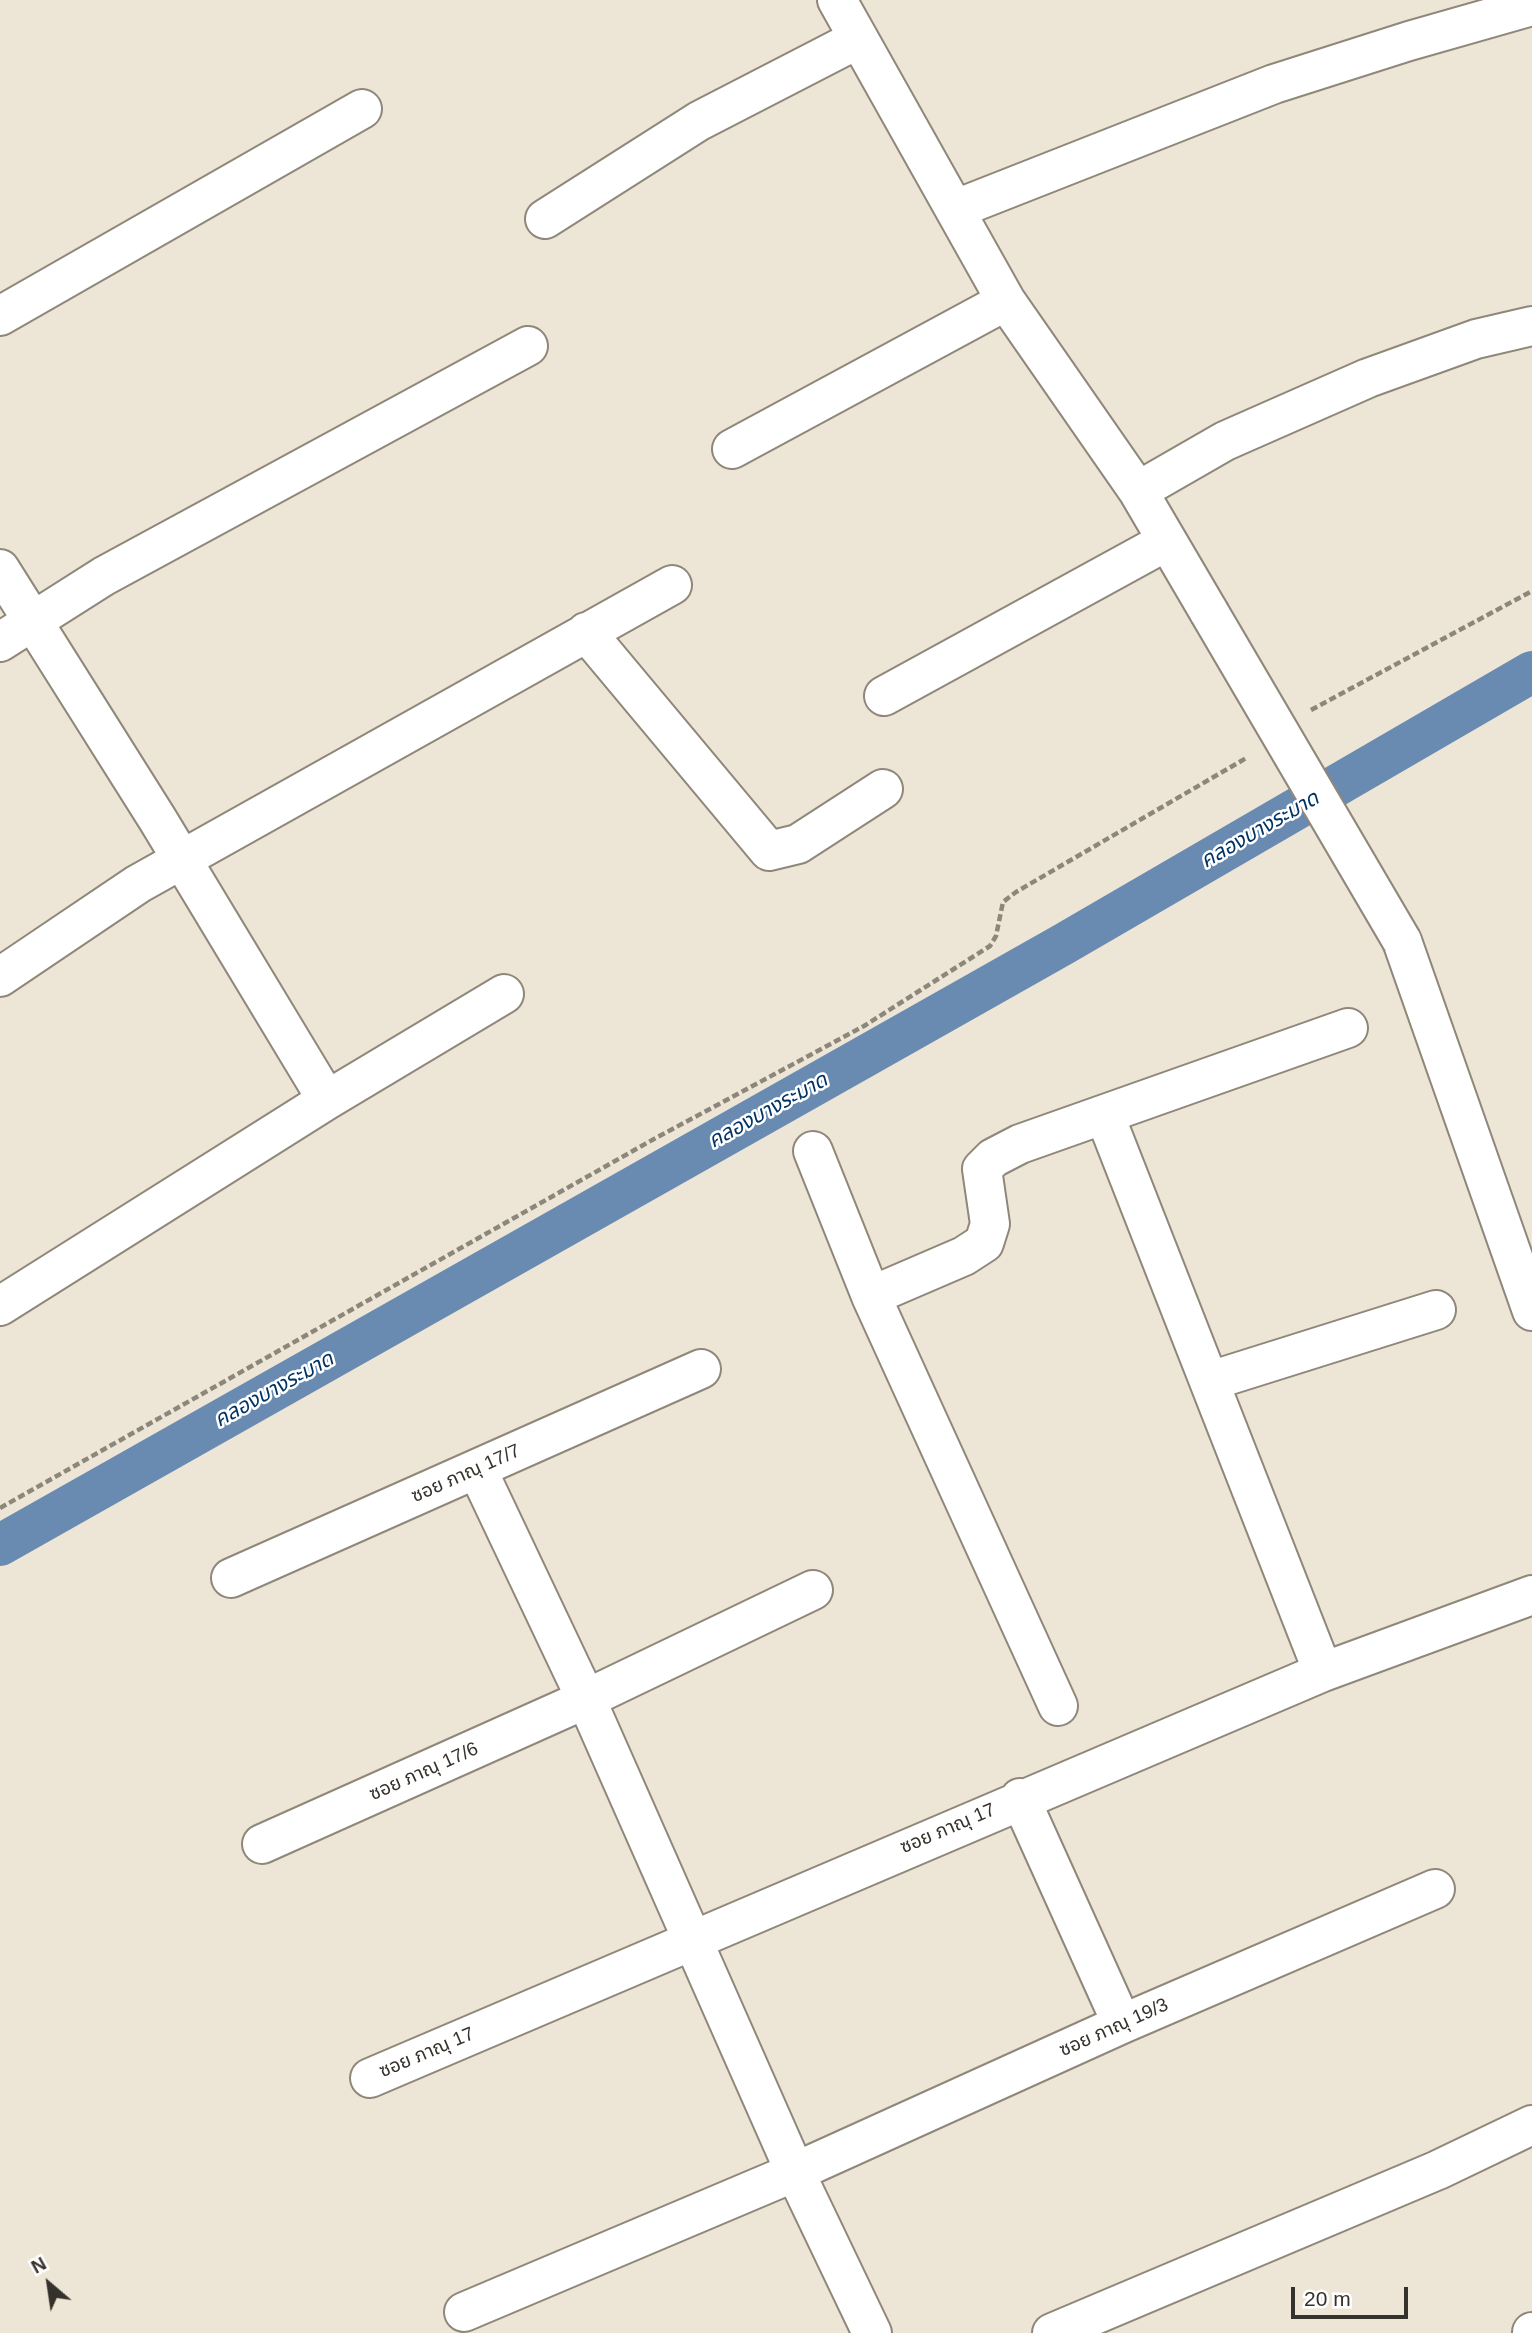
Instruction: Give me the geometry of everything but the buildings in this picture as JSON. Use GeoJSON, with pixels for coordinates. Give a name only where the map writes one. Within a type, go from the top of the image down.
{"type":"FeatureCollection","features":[{"type":"Feature","properties":{"kind":"street"},"geometry":{"type":"LineString","coordinates":[[836,0],[1006,301],[1138,491],[1402,941],[1532,1311]]}},
{"type":"Feature","properties":{"kind":"street"},"geometry":{"type":"LineString","coordinates":[[956,209],[1274,84],[1532,6]]}},
{"type":"Feature","properties":{"kind":"street"},"geometry":{"type":"LineString","coordinates":[[545,219],[699,121],[858,39]]}},
{"type":"Feature","properties":{"kind":"street"},"geometry":{"type":"LineString","coordinates":[[0,316],[362,109]]}},
{"type":"Feature","properties":{"kind":"street"},"geometry":{"type":"LineString","coordinates":[[732,449],[1006,301]]}},
{"type":"Feature","properties":{"kind":"street"},"geometry":{"type":"LineString","coordinates":[[1138,491],[1225,441],[1368,378],[1476,339],[1532,326]]}},
{"type":"Feature","properties":{"kind":"street"},"geometry":{"type":"LineString","coordinates":[[0,642],[104,576],[528,346]]}},
{"type":"Feature","properties":{"kind":"street"},"geometry":{"type":"LineString","coordinates":[[884,696],[1167,541]]}},
{"type":"Feature","properties":{"kind":"street"},"geometry":{"type":"LineString","coordinates":[[0,569],[182,860],[327,1100]]}},
{"type":"Feature","properties":{"kind":"street"},"geometry":{"type":"LineString","coordinates":[[0,977],[138,884],[672,585]]}},
{"type":"Feature","properties":{"kind":"street"},"geometry":{"type":"LineString","coordinates":[[586,632],[769,851],[798,844],[883,789]]}},
{"type":"Feature","properties":{"kind":"street"},"geometry":{"type":"LineString","coordinates":[[0,1306],[327,1100],[504,994]]}},
{"type":"Feature","properties":{"kind":"street"},"geometry":{"type":"LineString","coordinates":[[871,1296],[964,1256],[985,1243],[990,1224],[982,1169],[993,1158],[1020,1144],[1348,1028]]}},
{"type":"Feature","properties":{"kind":"street"},"geometry":{"type":"LineString","coordinates":[[1105,1116],[1323,1672]]}},
{"type":"Feature","properties":{"kind":"street"},"geometry":{"type":"LineString","coordinates":[[813,1151],[871,1296],[1058,1706]]}},
{"type":"Feature","properties":{"kind":"street"},"geometry":{"type":"LineString","coordinates":[[1210,1381],[1436,1310]]}},
{"type":"Feature","properties":{"kind":"street","name":"ซอย ภาณุ 17/7"},"geometry":{"type":"LineString","coordinates":[[231,1578],[701,1369]]}},
{"type":"Feature","properties":{"kind":"street"},"geometry":{"type":"LineString","coordinates":[[477,1469],[586,1699],[695,1938],[795,2172],[872,2333]]}},
{"type":"Feature","properties":{"kind":"street","name":"ซอย ภาณุ 17/6"},"geometry":{"type":"LineString","coordinates":[[262,1844],[586,1699],[813,1590]]}},
{"type":"Feature","properties":{"kind":"street","name":"ซอย ภาณุ 17"},"geometry":{"type":"LineString","coordinates":[[370,2078],[1020,1798],[1323,1672],[1532,1595]]}},
{"type":"Feature","properties":{"kind":"street"},"geometry":{"type":"LineString","coordinates":[[1020,1798],[1122,2024]]}},
{"type":"Feature","properties":{"kind":"street","name":"ซอย ภาณุ 19/3"},"geometry":{"type":"LineString","coordinates":[[464,2312],[795,2172],[1122,2024],[1435,1889]]}},
{"type":"Feature","properties":{"kind":"street"},"geometry":{"type":"LineString","coordinates":[[1052,2333],[1438,2170],[1532,2125]]}},
{"type":"Feature","properties":{"kind":"path"},"geometry":{"type":"LineString","coordinates":[[1304,716],[1532,591]]}},
{"type":"Feature","properties":{"kind":"path"},"geometry":{"type":"LineString","coordinates":[[0,1508],[654,1139],[864,1026],[990,946],[996,936],[1003,902],[1016,892],[1234,768],[1254,753]]}},
{"type":"Feature","properties":{"kind":"waterway","name":"คลองบางระมาด"},"geometry":{"type":"LineString","coordinates":[[0,1545],[1062,945],[1532,672]]}}]}
